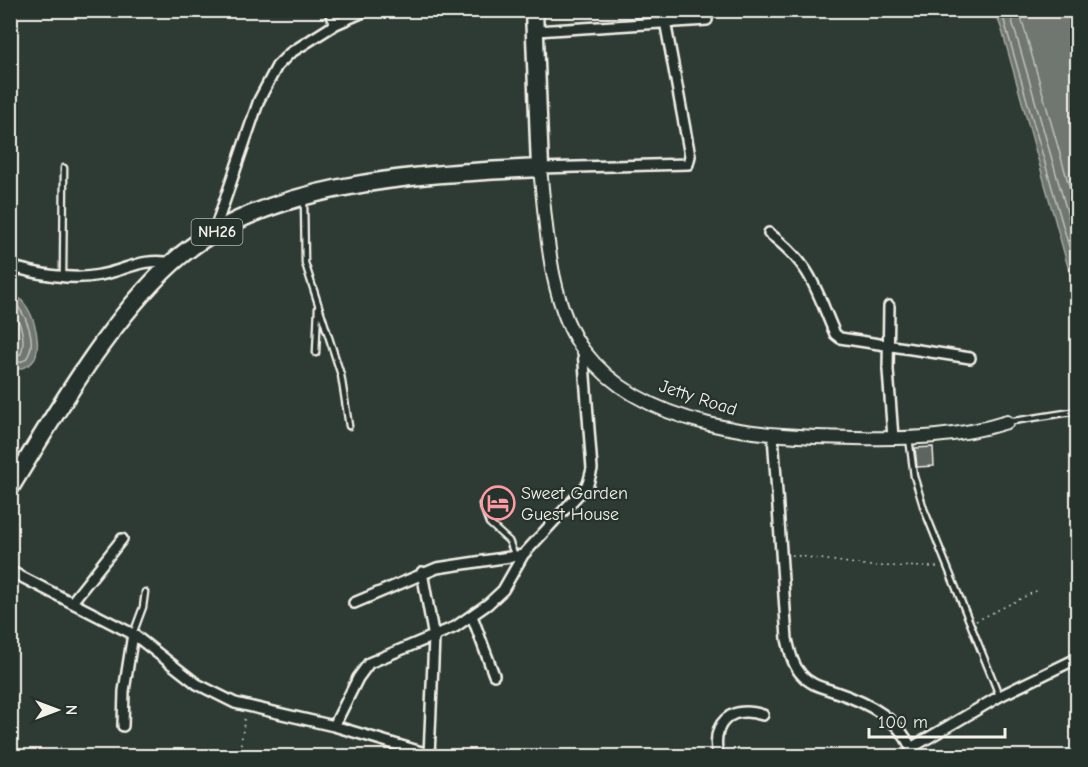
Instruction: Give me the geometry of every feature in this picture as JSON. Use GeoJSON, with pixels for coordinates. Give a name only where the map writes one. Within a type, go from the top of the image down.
{"type":"FeatureCollection","features":[{"type":"Feature","properties":{"kind":"highway"},"geometry":{"type":"LineString","coordinates":[[534,10],[540,168]]}},
{"type":"Feature","properties":{"kind":"highway","name":"NH26"},"geometry":{"type":"LineString","coordinates":[[10,488],[102,347],[173,263],[213,233],[271,207],[304,197],[402,179],[540,168]]}},
{"type":"Feature","properties":{"kind":"street"},"geometry":{"type":"LineString","coordinates":[[329,10],[336,24]]}},
{"type":"Feature","properties":{"kind":"street"},"geometry":{"type":"LineString","coordinates":[[213,233],[268,80],[290,53],[336,24],[368,10]]}},
{"type":"Feature","properties":{"kind":"street"},"geometry":{"type":"LineString","coordinates":[[540,168],[688,164],[690,156],[663,10]]}},
{"type":"Feature","properties":{"kind":"street"},"geometry":{"type":"LineString","coordinates":[[536,31],[706,20]]}},
{"type":"Feature","properties":{"kind":"street","name":"Jetty Road"},"geometry":{"type":"LineString","coordinates":[[540,168],[558,292],[565,316],[583,350],[599,369],[622,387],[648,402],[700,422],[773,435],[909,438],[969,433],[1008,422]]}},
{"type":"Feature","properties":{"kind":"street"},"geometry":{"type":"LineString","coordinates":[[769,233],[801,260],[818,292],[835,334],[844,339],[970,358]]}},
{"type":"Feature","properties":{"kind":"street"},"geometry":{"type":"LineString","coordinates":[[10,266],[63,275],[98,276],[138,262],[156,260],[173,263]]}},
{"type":"Feature","properties":{"kind":"street"},"geometry":{"type":"LineString","coordinates":[[889,306],[888,344],[892,438]]}},
{"type":"Feature","properties":{"kind":"street"},"geometry":{"type":"LineString","coordinates":[[334,726],[358,678],[369,663],[395,651],[434,638],[472,616],[503,590],[519,556],[591,479],[583,350]]}},
{"type":"Feature","properties":{"kind":"street"},"geometry":{"type":"LineString","coordinates":[[773,435],[787,639],[795,665],[801,675],[815,685],[878,710],[896,726],[913,752],[1000,696],[1076,659]]}},
{"type":"Feature","properties":{"kind":"street"},"geometry":{"type":"LineString","coordinates":[[72,602],[122,539]]}},
{"type":"Feature","properties":{"kind":"street"},"geometry":{"type":"LineString","coordinates":[[354,603],[422,572],[519,556]]}},
{"type":"Feature","properties":{"kind":"street"},"geometry":{"type":"LineString","coordinates":[[10,571],[133,634],[196,684],[247,707],[334,726],[431,756],[434,638],[422,572]]}},
{"type":"Feature","properties":{"kind":"street"},"geometry":{"type":"LineString","coordinates":[[472,616],[494,675]]}},
{"type":"Feature","properties":{"kind":"street"},"geometry":{"type":"LineString","coordinates":[[123,726],[124,691],[133,634]]}},
{"type":"Feature","properties":{"kind":"street"},"geometry":{"type":"LineString","coordinates":[[718,756],[716,740],[731,715],[744,710],[763,715]]}},
{"type":"Feature","properties":{"kind":"lane"},"geometry":{"type":"LineString","coordinates":[[63,275],[64,168]]}},
{"type":"Feature","properties":{"kind":"lane"},"geometry":{"type":"LineString","coordinates":[[304,197],[305,263],[341,375],[349,426]]}},
{"type":"Feature","properties":{"kind":"lane"},"geometry":{"type":"LineString","coordinates":[[316,353],[319,304]]}},
{"type":"Feature","properties":{"kind":"lane"},"geometry":{"type":"LineString","coordinates":[[1008,422],[1077,411]]}},
{"type":"Feature","properties":{"kind":"lane"},"geometry":{"type":"LineString","coordinates":[[909,438],[914,476],[924,509],[1000,696]]}},
{"type":"Feature","properties":{"kind":"lane"},"geometry":{"type":"LineString","coordinates":[[482,504],[489,523],[509,542],[519,556]]}},
{"type":"Feature","properties":{"kind":"lane"},"geometry":{"type":"LineString","coordinates":[[133,634],[143,607],[145,592]]}},
{"type":"Feature","properties":{"kind":"path"},"geometry":{"type":"LineString","coordinates":[[781,554],[871,566],[949,567]]}},
{"type":"Feature","properties":{"kind":"path"},"geometry":{"type":"LineString","coordinates":[[972,623],[1040,589]]}},
{"type":"Feature","properties":{"kind":"path"},"geometry":{"type":"LineString","coordinates":[[239,756],[247,707]]}},
{"type":"Feature","properties":{"kind":"water"},"geometry":{"type":"Polygon","coordinates":[[[995,11],[1077,11],[1077,299],[1002,30],[995,11]]]}},
{"type":"Feature","properties":{"kind":"water"},"geometry":{"type":"Polygon","coordinates":[[[10,293],[24,303],[29,312],[34,322],[37,342],[34,360],[25,367],[13,371],[10,371],[10,293]]]}},
{"type":"Feature","properties":{"kind":"building"},"geometry":{"type":"Polygon","coordinates":[[[933,447],[934,466],[917,467],[915,448],[933,447]]]}},
{"type":"Feature","properties":{"kind":"place","name":"Sweet Garden Guest House"},"geometry":{"type":"Point","coordinates":[498,503]}}]}
